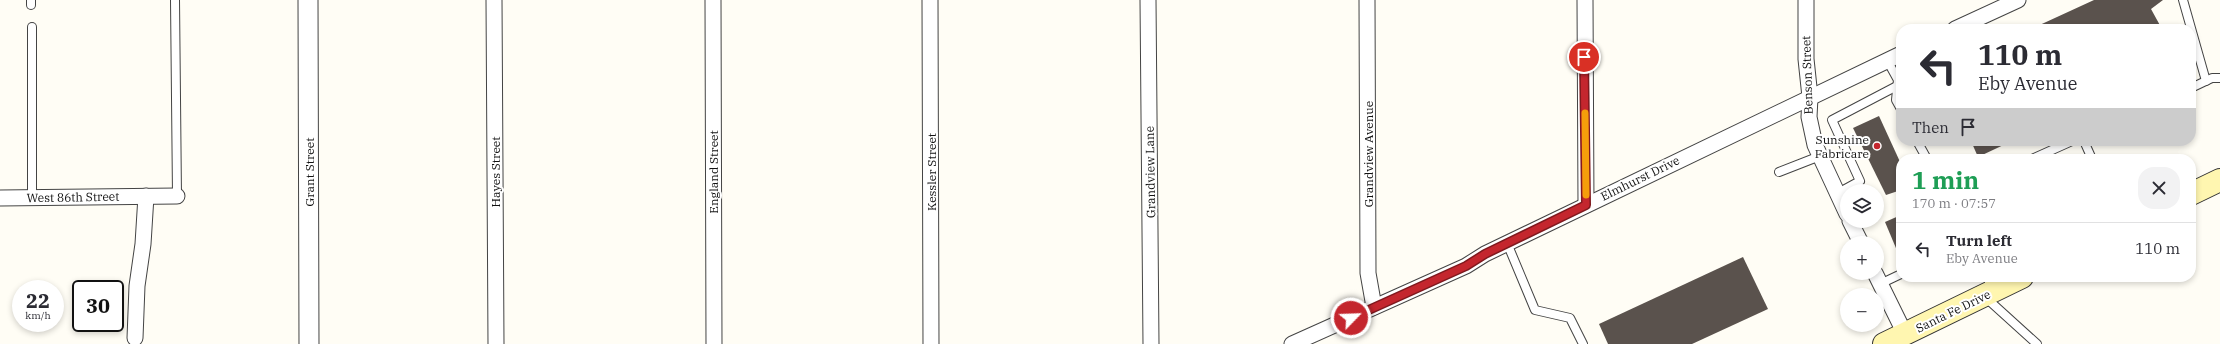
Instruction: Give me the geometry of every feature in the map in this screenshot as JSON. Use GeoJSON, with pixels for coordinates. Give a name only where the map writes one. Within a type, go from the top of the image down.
{"type":"FeatureCollection","features":[{"type":"Feature","properties":{"kind":"main road"},"geometry":{"type":"LineString","coordinates":[[2196,192],[2220,180]]}},
{"type":"Feature","properties":{"kind":"main road","name":"Santa Fe Drive"},"geometry":{"type":"LineString","coordinates":[[1884,344],[1907,339],[1988,288],[2007,282]]}},
{"type":"Feature","properties":{"kind":"street","name":"Grant Street"},"geometry":{"type":"LineString","coordinates":[[308,0],[309,344]]}},
{"type":"Feature","properties":{"kind":"street","name":"Hayes Street"},"geometry":{"type":"LineString","coordinates":[[494,0],[496,344]]}},
{"type":"Feature","properties":{"kind":"street","name":"England Street"},"geometry":{"type":"LineString","coordinates":[[713,0],[714,344]]}},
{"type":"Feature","properties":{"kind":"street","name":"Kessler Street"},"geometry":{"type":"LineString","coordinates":[[930,0],[931,344]]}},
{"type":"Feature","properties":{"kind":"street","name":"Grandview Lane"},"geometry":{"type":"LineString","coordinates":[[1148,0],[1152,344]]}},
{"type":"Feature","properties":{"kind":"street","name":"Grandview Avenue"},"geometry":{"type":"LineString","coordinates":[[1367,0],[1368,273],[1374,307]]}},
{"type":"Feature","properties":{"kind":"street"},"geometry":{"type":"LineString","coordinates":[[1585,0],[1586,205]]}},
{"type":"Feature","properties":{"kind":"street","name":"Benson Street"},"geometry":{"type":"LineString","coordinates":[[1806,0],[1806,59],[1810,97],[1808,117],[1815,145],[1840,198]]}},
{"type":"Feature","properties":{"kind":"street"},"geometry":{"type":"LineString","coordinates":[[1966,24],[2018,0]]}},
{"type":"Feature","properties":{"kind":"street","name":"Elmhurst Drive"},"geometry":{"type":"LineString","coordinates":[[1292,344],[1466,266],[1507,243],[1894,57]]}},
{"type":"Feature","properties":{"kind":"street"},"geometry":{"type":"LineString","coordinates":[[135,338],[137,286],[143,244],[146,196]]}},
{"type":"Feature","properties":{"kind":"street","name":"West 86th Street"},"geometry":{"type":"LineString","coordinates":[[0,198],[177,196]]}},
{"type":"Feature","properties":{"kind":"street"},"geometry":{"type":"LineString","coordinates":[[1878,280],[1907,339]]}},
{"type":"Feature","properties":{"kind":"lane"},"geometry":{"type":"LineString","coordinates":[[175,0],[177,196]]}},
{"type":"Feature","properties":{"kind":"lane"},"geometry":{"type":"LineString","coordinates":[[2183,0],[2190,24]]}},
{"type":"Feature","properties":{"kind":"lane"},"geometry":{"type":"LineString","coordinates":[[32,27],[32,198]]}},
{"type":"Feature","properties":{"kind":"lane"},"geometry":{"type":"LineString","coordinates":[[2196,46],[2206,81]]}},
{"type":"Feature","properties":{"kind":"lane"},"geometry":{"type":"LineString","coordinates":[[1894,57],[1896,68]]}},
{"type":"Feature","properties":{"kind":"lane"},"geometry":{"type":"LineString","coordinates":[[2196,86],[2206,81],[2220,78]]}},
{"type":"Feature","properties":{"kind":"lane"},"geometry":{"type":"LineString","coordinates":[[1838,194],[1860,181],[1832,120],[1896,87]]}},
{"type":"Feature","properties":{"kind":"lane"},"geometry":{"type":"LineString","coordinates":[[2043,154],[2061,146]]}},
{"type":"Feature","properties":{"kind":"lane"},"geometry":{"type":"LineString","coordinates":[[1778,172],[1820,156]]}},
{"type":"Feature","properties":{"kind":"lane"},"geometry":{"type":"LineString","coordinates":[[1507,243],[1535,310],[1570,318],[1583,344]]}},
{"type":"Feature","properties":{"kind":"lane"},"geometry":{"type":"LineString","coordinates":[[1884,278],[1896,275]]}},
{"type":"Feature","properties":{"kind":"lane"},"geometry":{"type":"LineString","coordinates":[[1988,288],[2037,344]]}},
{"type":"Feature","properties":{"kind":"building"},"geometry":{"type":"Polygon","coordinates":[[[2094,0],[2163,0],[2151,9],[2159,24],[2042,24],[2094,0]]]}},
{"type":"Feature","properties":{"kind":"building","name":"Sunshine Fabricare"},"geometry":{"type":"Polygon","coordinates":[[[1879,116],[1896,154],[1896,192],[1886,195],[1884,191],[1884,184],[1881,184],[1853,128],[1879,116]]]}},
{"type":"Feature","properties":{"kind":"building"},"geometry":{"type":"Polygon","coordinates":[[[1973,146],[2001,146],[1984,154],[1977,154],[1973,146]]]}},
{"type":"Feature","properties":{"kind":"building"},"geometry":{"type":"Polygon","coordinates":[[[1896,217],[1896,248],[1885,222],[1896,217]]]}},
{"type":"Feature","properties":{"kind":"building"},"geometry":{"type":"Polygon","coordinates":[[[1743,257],[1768,309],[1692,344],[1608,344],[1599,324],[1743,257]]]}},
{"type":"Feature","properties":{"kind":"slow traffic"},"geometry":{"type":"LineString","coordinates":[[1585,113],[1586,195]]}},
{"type":"Feature","properties":{"kind":"place","name":"Sunshine Fabricare"},"geometry":{"type":"Point","coordinates":[1877,146]}},
{"type":"Feature","properties":{"kind":"route"},"geometry":{"type":"LineString","coordinates":[[1351,318],[1466,266],[1485,254],[1586,205],[1584,57]]}}]}
